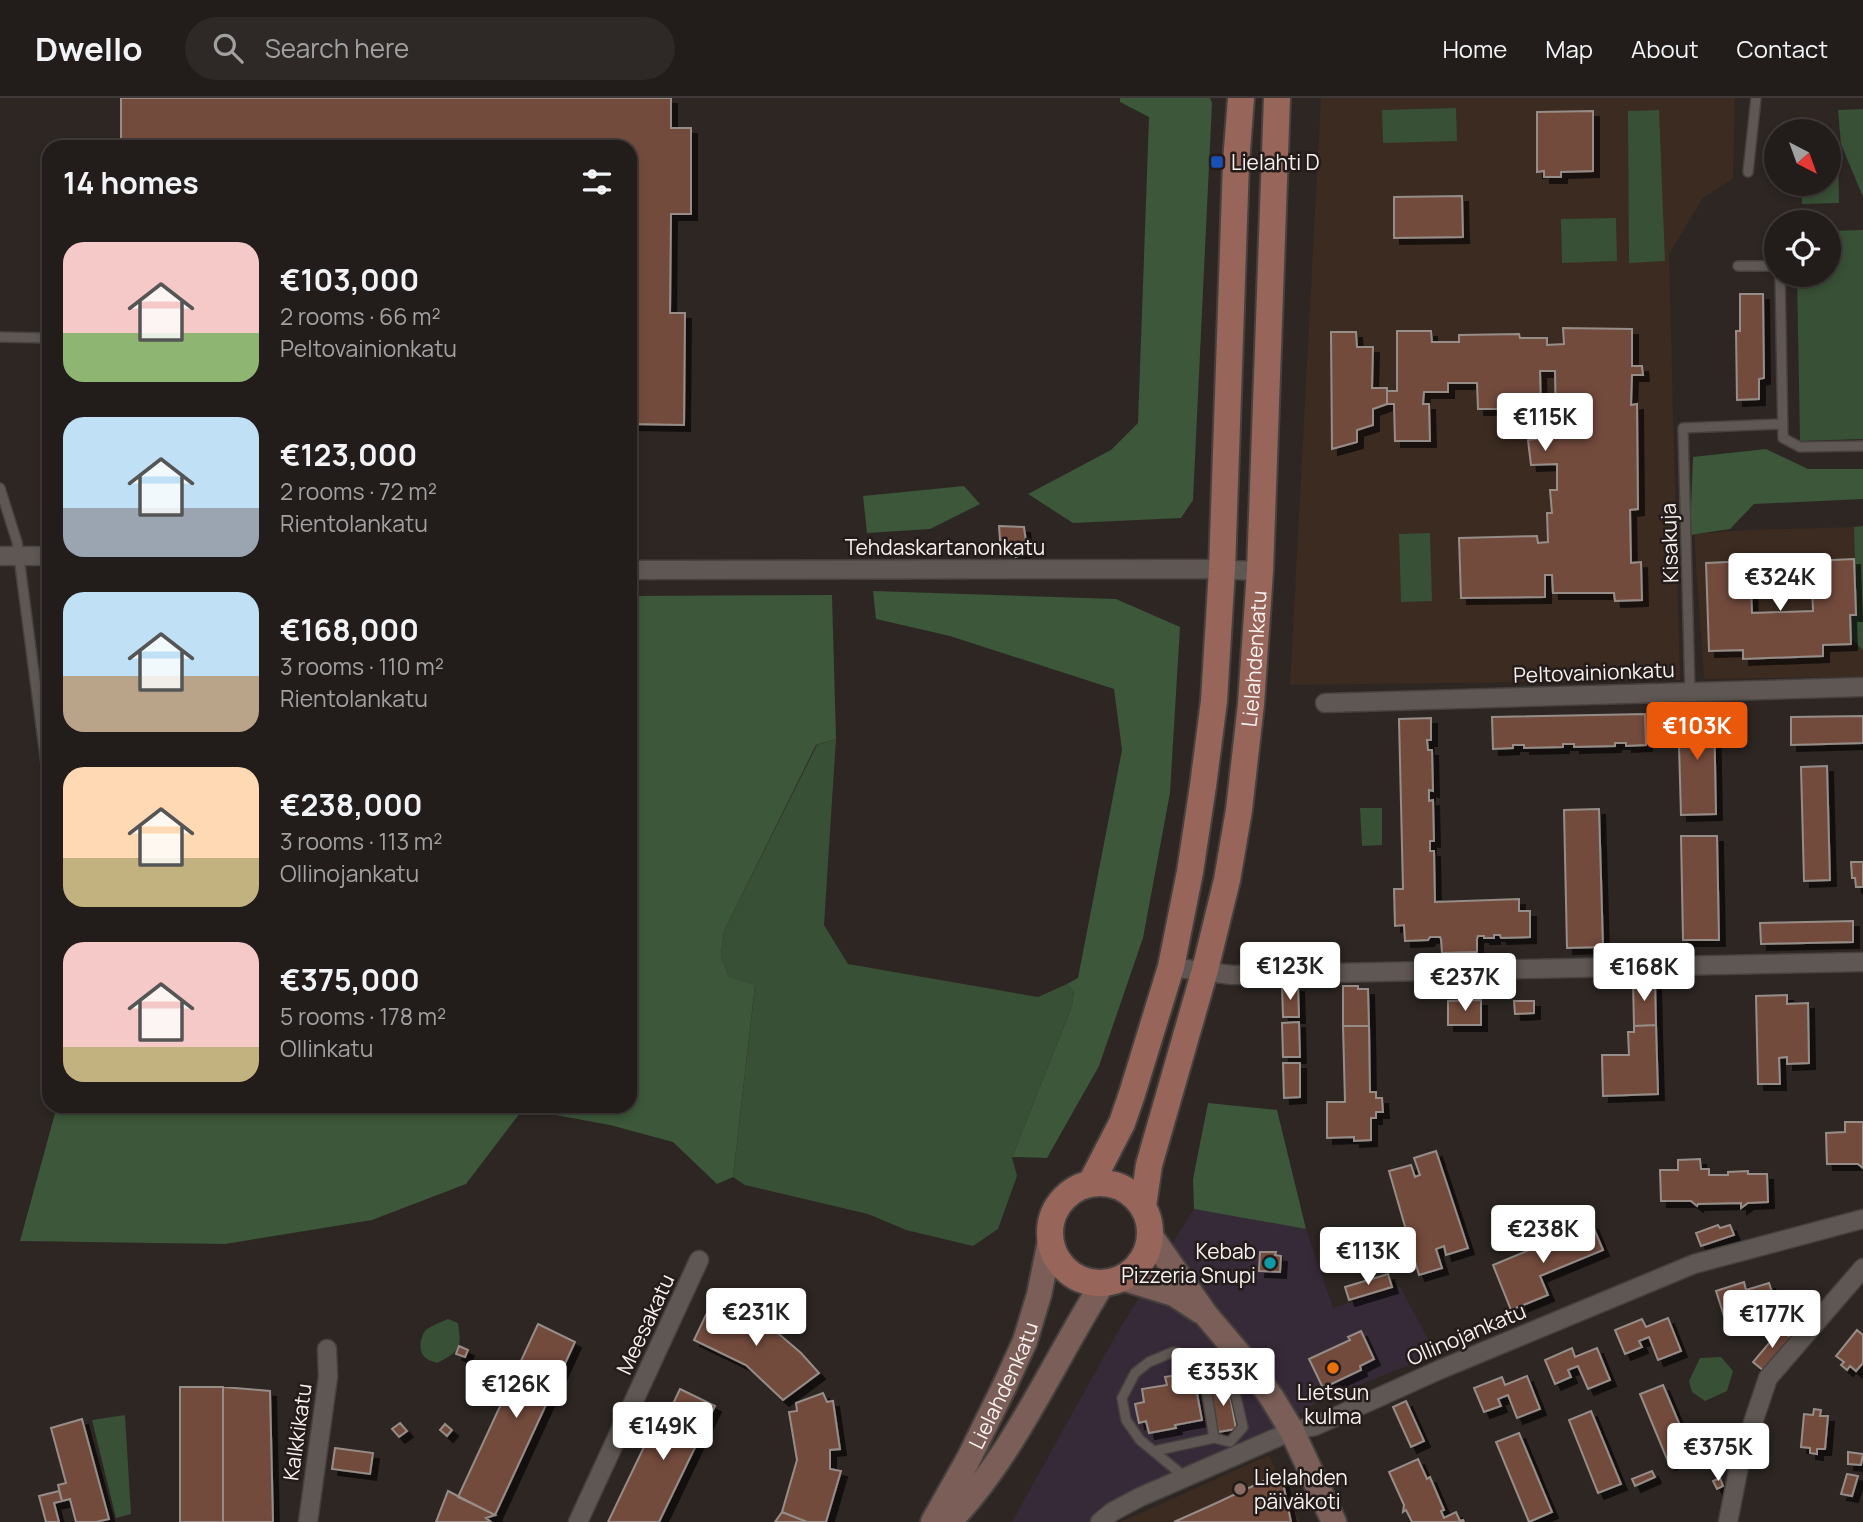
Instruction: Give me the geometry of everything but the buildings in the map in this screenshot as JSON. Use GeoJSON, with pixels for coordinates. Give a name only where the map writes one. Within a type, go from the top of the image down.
{"type":"FeatureCollection","features":[{"type":"Feature","properties":{"kind":"main road","name":"Lielahdenkatu"},"geometry":{"type":"LineString","coordinates":[[1091,1184],[1129,1104],[1171,967],[1190,872],[1204,781],[1213,701],[1222,569],[1236,163],[1241,98]]}},
{"type":"Feature","properties":{"kind":"main road","name":"Lielahdenkatu"},"geometry":{"type":"LineString","coordinates":[[1143,1206],[1149,1165],[1205,970],[1227,880],[1251,704],[1260,571],[1277,98]]}},
{"type":"Feature","properties":{"kind":"main road"},"geometry":{"type":"LineString","coordinates":[[1113,1280],[1137,1267],[1142,1260],[1149,1244],[1147,1215],[1143,1206],[1130,1192],[1122,1188],[1104,1183],[1077,1188],[1057,1206],[1051,1223],[1050,1241],[1064,1269],[1082,1280],[1113,1280],[1174,1294],[1206,1315]]}},
{"type":"Feature","properties":{"kind":"main road"},"geometry":{"type":"LineString","coordinates":[[1150,1235],[1206,1315],[1231,1363],[1272,1398],[1292,1431],[1334,1522]]}},
{"type":"Feature","properties":{"kind":"main road","name":"Lielahdenkatu"},"geometry":{"type":"LineString","coordinates":[[933,1522],[968,1460],[1025,1341],[1039,1295],[1050,1241]]}},
{"type":"Feature","properties":{"kind":"main road","name":"Lielahdenkatu"},"geometry":{"type":"LineString","coordinates":[[949,1522],[966,1504],[1001,1455],[1082,1317],[1113,1280]]}},
{"type":"Feature","properties":{"kind":"street"},"geometry":{"type":"LineString","coordinates":[[0,556],[42,556]]}},
{"type":"Feature","properties":{"kind":"street","name":"Tehdaskartanonkatu"},"geometry":{"type":"LineString","coordinates":[[637,570],[1260,571]]}},
{"type":"Feature","properties":{"kind":"street","name":"Peltovainionkatu"},"geometry":{"type":"LineString","coordinates":[[1325,703],[1863,687]]}},
{"type":"Feature","properties":{"kind":"street"},"geometry":{"type":"LineString","coordinates":[[1171,967],[1232,975],[1863,962]]}},
{"type":"Feature","properties":{"kind":"street","name":"Ollinojankatu"},"geometry":{"type":"LineString","coordinates":[[1100,1522],[1122,1507],[1186,1478],[1233,1449],[1315,1426],[1439,1370],[1694,1264],[1863,1219]]}},
{"type":"Feature","properties":{"kind":"street","name":"Meesakatu"},"geometry":{"type":"LineString","coordinates":[[578,1522],[699,1260]]}},
{"type":"Feature","properties":{"kind":"street"},"geometry":{"type":"LineString","coordinates":[[1728,1522],[1740,1461],[1768,1378],[1863,1268]]}},
{"type":"Feature","properties":{"kind":"street","name":"Kalkkikatu"},"geometry":{"type":"LineString","coordinates":[[308,1522],[328,1377],[327,1349]]}},
{"type":"Feature","properties":{"kind":"lane"},"geometry":{"type":"LineString","coordinates":[[1748,172],[1756,98]]}},
{"type":"Feature","properties":{"kind":"lane"},"geometry":{"type":"LineString","coordinates":[[1738,266],[1764,266]]}},
{"type":"Feature","properties":{"kind":"lane"},"geometry":{"type":"LineString","coordinates":[[1780,287],[1783,438],[1800,447],[1863,446]]}},
{"type":"Feature","properties":{"kind":"lane"},"geometry":{"type":"LineString","coordinates":[[0,337],[42,338]]}},
{"type":"Feature","properties":{"kind":"lane","name":"Kisakuja"},"geometry":{"type":"LineString","coordinates":[[1690,692],[1683,428],[1782,424]]}},
{"type":"Feature","properties":{"kind":"lane"},"geometry":{"type":"LineString","coordinates":[[0,488],[17,542],[42,733]]}},
{"type":"Feature","properties":{"kind":"lane"},"geometry":{"type":"LineString","coordinates":[[1186,1478],[1140,1440],[1126,1420],[1122,1398],[1135,1373],[1149,1362],[1173,1352],[1231,1363]]}},
{"type":"Feature","properties":{"kind":"lane"},"geometry":{"type":"LineString","coordinates":[[1214,1438],[1206,1388],[1231,1363]]}},
{"type":"Feature","properties":{"kind":"lane"},"geometry":{"type":"LineString","coordinates":[[1154,1451],[1214,1438],[1233,1449],[1243,1427],[1231,1363]]}},
{"type":"Feature","properties":{"kind":"shaded area"},"geometry":{"type":"Polygon","coordinates":[[[1321,98],[1735,98],[1733,179],[1703,198],[1669,254],[1680,680],[1290,685],[1321,98]]]}},
{"type":"Feature","properties":{"kind":"shaded area"},"geometry":{"type":"Polygon","coordinates":[[[1854,527],[1856,615],[1850,638],[1863,650],[1863,677],[1704,679],[1694,534],[1854,527]]]}},
{"type":"Feature","properties":{"kind":"shaded area"},"geometry":{"type":"Polygon","coordinates":[[[1194,1209],[1306,1229],[1333,1308],[1400,1287],[1436,1354],[1317,1402],[1258,1441],[1096,1522],[1012,1522],[1116,1335],[1194,1209]]]}},
{"type":"Feature","properties":{"kind":"shaded area","name":"Lielahden päiväkoti"},"geometry":{"type":"Polygon","coordinates":[[[1269,1455],[1300,1522],[1121,1522],[1269,1455]]]}},
{"type":"Feature","properties":{"kind":"green space"},"geometry":{"type":"Polygon","coordinates":[[[1120,98],[1210,98],[1212,103],[1193,500],[1181,518],[1073,523],[1028,494],[1111,450],[1138,423],[1149,117],[1120,102],[1120,98]]]}},
{"type":"Feature","properties":{"kind":"green space"},"geometry":{"type":"Polygon","coordinates":[[[1456,108],[1457,141],[1383,143],[1382,110],[1456,108]]]}},
{"type":"Feature","properties":{"kind":"green space"},"geometry":{"type":"Polygon","coordinates":[[[1863,109],[1863,197],[1841,144],[1841,119],[1838,110],[1863,109]]]}},
{"type":"Feature","properties":{"kind":"green space"},"geometry":{"type":"Polygon","coordinates":[[[1659,110],[1665,261],[1629,263],[1628,111],[1659,110]]]}},
{"type":"Feature","properties":{"kind":"green space"},"geometry":{"type":"Polygon","coordinates":[[[1802,196],[1839,196],[1839,203],[1802,204],[1802,196]]]}},
{"type":"Feature","properties":{"kind":"green space"},"geometry":{"type":"Polygon","coordinates":[[[1616,218],[1617,261],[1562,263],[1561,219],[1616,218]]]}},
{"type":"Feature","properties":{"kind":"green space"},"geometry":{"type":"Polygon","coordinates":[[[1863,230],[1863,439],[1800,441],[1797,287],[1841,287],[1841,231],[1863,230]]]}},
{"type":"Feature","properties":{"kind":"green space"},"geometry":{"type":"Polygon","coordinates":[[[1766,449],[1808,469],[1863,469],[1863,499],[1754,504],[1730,529],[1690,535],[1693,457],[1766,449]]]}},
{"type":"Feature","properties":{"kind":"green space"},"geometry":{"type":"Polygon","coordinates":[[[964,486],[980,504],[930,529],[867,533],[863,496],[964,486]]]}},
{"type":"Feature","properties":{"kind":"green space"},"geometry":{"type":"Polygon","coordinates":[[[1863,526],[1863,650],[1850,638],[1850,615],[1856,614],[1854,527],[1863,526]]]}},
{"type":"Feature","properties":{"kind":"green space"},"geometry":{"type":"Polygon","coordinates":[[[1430,533],[1432,601],[1401,602],[1399,534],[1430,533]]]}},
{"type":"Feature","properties":{"kind":"green space"},"geometry":{"type":"Polygon","coordinates":[[[873,591],[1116,599],[1180,627],[1170,793],[1143,938],[1099,1066],[1047,1158],[1012,1157],[1072,1006],[1074,991],[1067,984],[1078,978],[1122,750],[1114,689],[950,636],[876,619],[873,591]]]}},
{"type":"Feature","properties":{"kind":"green space"},"geometry":{"type":"Polygon","coordinates":[[[832,595],[836,739],[816,745],[724,931],[721,956],[729,977],[755,985],[733,1177],[717,1184],[673,1142],[610,1125],[545,1113],[637,1113],[637,596],[832,595]]]}},
{"type":"Feature","properties":{"kind":"green space"},"geometry":{"type":"Polygon","coordinates":[[[836,739],[824,925],[848,964],[1038,997],[1067,984],[1074,991],[1072,1006],[1012,1157],[1017,1176],[998,1229],[973,1246],[906,1230],[868,1214],[745,1185],[733,1177],[755,986],[729,977],[721,956],[724,931],[817,745],[836,739]]]}},
{"type":"Feature","properties":{"kind":"green space"},"geometry":{"type":"Polygon","coordinates":[[[1360,808],[1382,808],[1382,845],[1362,846],[1360,808]]]}},
{"type":"Feature","properties":{"kind":"green space"},"geometry":{"type":"Polygon","coordinates":[[[1208,1103],[1277,1110],[1306,1229],[1194,1209],[1193,1179],[1208,1103]]]}},
{"type":"Feature","properties":{"kind":"green space"},"geometry":{"type":"Polygon","coordinates":[[[55,1113],[520,1113],[466,1184],[372,1220],[225,1244],[20,1241],[55,1113]]]}},
{"type":"Feature","properties":{"kind":"green space"},"geometry":{"type":"Polygon","coordinates":[[[448,1319],[458,1323],[458,1348],[437,1363],[423,1355],[420,1345],[427,1329],[448,1319]]]}},
{"type":"Feature","properties":{"kind":"green space"},"geometry":{"type":"Polygon","coordinates":[[[1721,1357],[1733,1371],[1727,1391],[1705,1401],[1692,1392],[1689,1381],[1700,1358],[1721,1357]]]}},
{"type":"Feature","properties":{"kind":"green space"},"geometry":{"type":"Polygon","coordinates":[[[125,1415],[131,1514],[116,1518],[92,1420],[125,1415]]]}},
{"type":"Feature","properties":{"kind":"place","name":"Lielahti D"},"geometry":{"type":"Point","coordinates":[1217,162]}},
{"type":"Feature","properties":{"kind":"place","name":"Kebab Pizzeria Snupi"},"geometry":{"type":"Point","coordinates":[1270,1263]}},
{"type":"Feature","properties":{"kind":"place","name":"Lietsun kulma"},"geometry":{"type":"Point","coordinates":[1333,1368]}},
{"type":"Feature","properties":{"kind":"place","name":"Lielahden päiväkoti"},"geometry":{"type":"Point","coordinates":[1240,1489]}}]}
